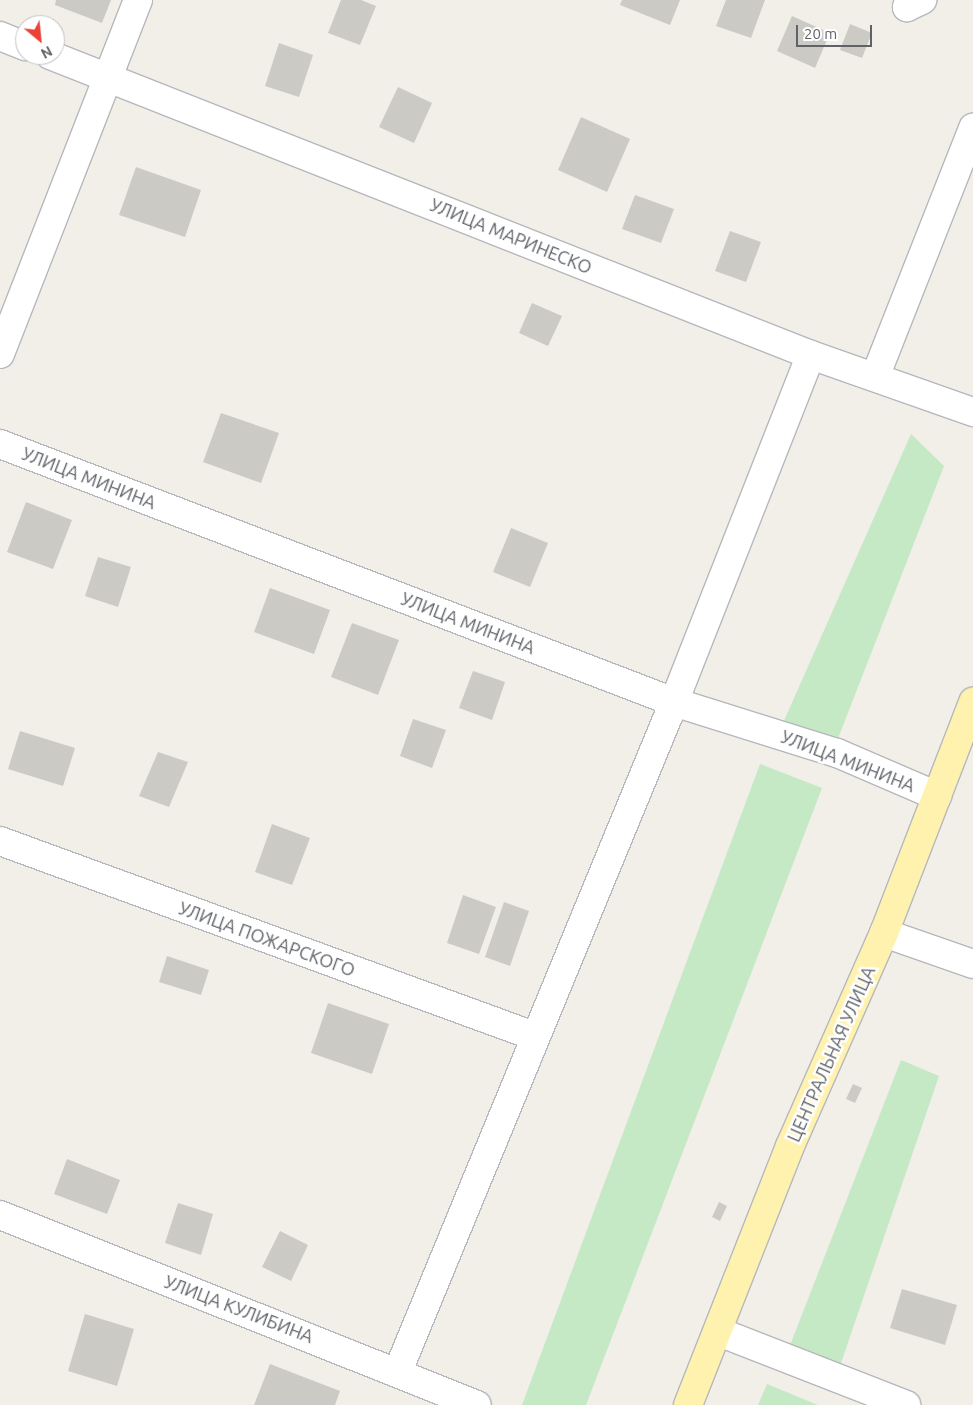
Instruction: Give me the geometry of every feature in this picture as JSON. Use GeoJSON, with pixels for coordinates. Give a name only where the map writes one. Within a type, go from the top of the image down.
{"type":"FeatureCollection","features":[{"type":"Feature","properties":{"kind":"main road","name":"ЦЕНТРАЛЬНАЯ УЛИЦА"},"geometry":{"type":"LineString","coordinates":[[688,1405],[719,1332],[768,1198],[884,933],[973,702]]}},
{"type":"Feature","properties":{"kind":"street"},"geometry":{"type":"LineString","coordinates":[[0,354],[138,0]]}},
{"type":"Feature","properties":{"kind":"street"},"geometry":{"type":"LineString","coordinates":[[0,36],[15,42]]}},
{"type":"Feature","properties":{"kind":"street","name":"УЛИЦА МАРИНЕСКО"},"geometry":{"type":"LineString","coordinates":[[65,61],[811,355],[973,412]]}},
{"type":"Feature","properties":{"kind":"street"},"geometry":{"type":"LineString","coordinates":[[875,377],[973,128]]}},
{"type":"Feature","properties":{"kind":"street"},"geometry":{"type":"LineString","coordinates":[[398,1371],[534,1036],[674,702],[811,355]]}},
{"type":"Feature","properties":{"kind":"street","name":"УЛИЦА МИНИНА"},"geometry":{"type":"LineString","coordinates":[[0,444],[674,702],[837,753],[937,796]]}},
{"type":"Feature","properties":{"kind":"street","name":"УЛИЦА ПОЖАРСКОГО"},"geometry":{"type":"LineString","coordinates":[[0,841],[534,1036]]}},
{"type":"Feature","properties":{"kind":"street"},"geometry":{"type":"LineString","coordinates":[[884,933],[973,964]]}},
{"type":"Feature","properties":{"kind":"street","name":"УЛИЦА КУЛИБИНА"},"geometry":{"type":"LineString","coordinates":[[0,1215],[398,1371],[477,1405]]}},
{"type":"Feature","properties":{"kind":"street"},"geometry":{"type":"LineString","coordinates":[[719,1332],[906,1405]]}},
{"type":"Feature","properties":{"kind":"green space"},"geometry":{"type":"Polygon","coordinates":[[[911,434],[944,466],[837,741],[783,723],[911,434]]]}},
{"type":"Feature","properties":{"kind":"green space"},"geometry":{"type":"Polygon","coordinates":[[[760,764],[822,788],[586,1405],[522,1405],[760,764]]]}},
{"type":"Feature","properties":{"kind":"green space"},"geometry":{"type":"Polygon","coordinates":[[[901,1060],[939,1076],[840,1366],[789,1348],[901,1060]]]}},
{"type":"Feature","properties":{"kind":"green space"},"geometry":{"type":"Polygon","coordinates":[[[767,1384],[818,1405],[758,1405],[767,1384]]]}},
{"type":"Feature","properties":{"kind":"building"},"geometry":{"type":"Polygon","coordinates":[[[56,0],[111,0],[102,23],[55,5],[56,0]]]}},
{"type":"Feature","properties":{"kind":"building"},"geometry":{"type":"Polygon","coordinates":[[[341,0],[361,0],[376,6],[360,45],[328,33],[341,0]]]}},
{"type":"Feature","properties":{"kind":"building"},"geometry":{"type":"Polygon","coordinates":[[[622,0],[680,0],[670,25],[620,5],[622,0]]]}},
{"type":"Feature","properties":{"kind":"building"},"geometry":{"type":"Polygon","coordinates":[[[726,0],[765,0],[751,38],[716,26],[726,0]]]}},
{"type":"Feature","properties":{"kind":"building"},"geometry":{"type":"Polygon","coordinates":[[[792,16],[830,33],[815,68],[777,51],[792,16]]]}},
{"type":"Feature","properties":{"kind":"building"},"geometry":{"type":"Polygon","coordinates":[[[850,24],[872,33],[862,58],[840,50],[850,24]]]}},
{"type":"Feature","properties":{"kind":"building"},"geometry":{"type":"Polygon","coordinates":[[[279,43],[313,55],[299,97],[265,86],[279,43]]]}},
{"type":"Feature","properties":{"kind":"building"},"geometry":{"type":"Polygon","coordinates":[[[398,87],[432,103],[414,143],[379,127],[398,87]]]}},
{"type":"Feature","properties":{"kind":"building"},"geometry":{"type":"Polygon","coordinates":[[[581,117],[630,139],[607,192],[558,170],[581,117]]]}},
{"type":"Feature","properties":{"kind":"building"},"geometry":{"type":"Polygon","coordinates":[[[136,167],[201,190],[185,237],[119,215],[136,167]]]}},
{"type":"Feature","properties":{"kind":"building"},"geometry":{"type":"Polygon","coordinates":[[[635,195],[674,209],[661,243],[622,229],[635,195]]]}},
{"type":"Feature","properties":{"kind":"building"},"geometry":{"type":"Polygon","coordinates":[[[730,231],[761,242],[746,282],[715,271],[730,231]]]}},
{"type":"Feature","properties":{"kind":"building"},"geometry":{"type":"Polygon","coordinates":[[[532,303],[562,316],[548,346],[519,333],[532,303]]]}},
{"type":"Feature","properties":{"kind":"building"},"geometry":{"type":"Polygon","coordinates":[[[221,413],[279,433],[261,483],[203,462],[221,413]]]}},
{"type":"Feature","properties":{"kind":"building"},"geometry":{"type":"Polygon","coordinates":[[[26,502],[72,520],[53,569],[7,552],[26,502]]]}},
{"type":"Feature","properties":{"kind":"building"},"geometry":{"type":"Polygon","coordinates":[[[511,528],[548,543],[530,587],[493,572],[511,528]]]}},
{"type":"Feature","properties":{"kind":"building"},"geometry":{"type":"Polygon","coordinates":[[[98,557],[131,567],[118,607],[85,596],[98,557]]]}},
{"type":"Feature","properties":{"kind":"building"},"geometry":{"type":"Polygon","coordinates":[[[270,588],[330,610],[314,654],[254,632],[270,588]]]}},
{"type":"Feature","properties":{"kind":"building"},"geometry":{"type":"Polygon","coordinates":[[[352,623],[399,640],[378,695],[331,677],[352,623]]]}},
{"type":"Feature","properties":{"kind":"building"},"geometry":{"type":"Polygon","coordinates":[[[473,671],[505,682],[492,720],[459,708],[473,671]]]}},
{"type":"Feature","properties":{"kind":"building"},"geometry":{"type":"Polygon","coordinates":[[[413,719],[446,730],[432,768],[400,756],[413,719]]]}},
{"type":"Feature","properties":{"kind":"building"},"geometry":{"type":"Polygon","coordinates":[[[20,731],[75,748],[63,786],[8,769],[20,731]]]}},
{"type":"Feature","properties":{"kind":"building"},"geometry":{"type":"Polygon","coordinates":[[[158,752],[188,762],[169,807],[139,796],[158,752]]]}},
{"type":"Feature","properties":{"kind":"building"},"geometry":{"type":"Polygon","coordinates":[[[272,824],[310,838],[292,885],[255,872],[272,824]]]}},
{"type":"Feature","properties":{"kind":"building"},"geometry":{"type":"Polygon","coordinates":[[[463,895],[496,907],[479,954],[447,943],[463,895]]]}},
{"type":"Feature","properties":{"kind":"building"},"geometry":{"type":"Polygon","coordinates":[[[504,902],[529,911],[510,966],[485,957],[504,902]]]}},
{"type":"Feature","properties":{"kind":"building"},"geometry":{"type":"Polygon","coordinates":[[[167,956],[209,970],[201,995],[159,982],[167,956]]]}},
{"type":"Feature","properties":{"kind":"building"},"geometry":{"type":"Polygon","coordinates":[[[328,1003],[389,1024],[372,1074],[311,1053],[328,1003]]]}},
{"type":"Feature","properties":{"kind":"building"},"geometry":{"type":"Polygon","coordinates":[[[853,1084],[862,1088],[855,1103],[846,1099],[853,1084]]]}},
{"type":"Feature","properties":{"kind":"building"},"geometry":{"type":"Polygon","coordinates":[[[67,1159],[120,1180],[107,1214],[54,1194],[67,1159]]]}},
{"type":"Feature","properties":{"kind":"building"},"geometry":{"type":"Polygon","coordinates":[[[719,1202],[727,1206],[720,1221],[712,1217],[719,1202]]]}},
{"type":"Feature","properties":{"kind":"building"},"geometry":{"type":"Polygon","coordinates":[[[178,1203],[213,1214],[201,1255],[165,1243],[178,1203]]]}},
{"type":"Feature","properties":{"kind":"building"},"geometry":{"type":"Polygon","coordinates":[[[280,1231],[308,1245],[291,1281],[262,1267],[280,1231]]]}},
{"type":"Feature","properties":{"kind":"building"},"geometry":{"type":"Polygon","coordinates":[[[902,1289],[957,1305],[945,1345],[890,1328],[902,1289]]]}},
{"type":"Feature","properties":{"kind":"building"},"geometry":{"type":"Polygon","coordinates":[[[85,1314],[134,1329],[117,1386],[68,1371],[85,1314]]]}},
{"type":"Feature","properties":{"kind":"building"},"geometry":{"type":"Polygon","coordinates":[[[270,1364],[340,1391],[335,1405],[254,1405],[270,1364]]]}}]}
